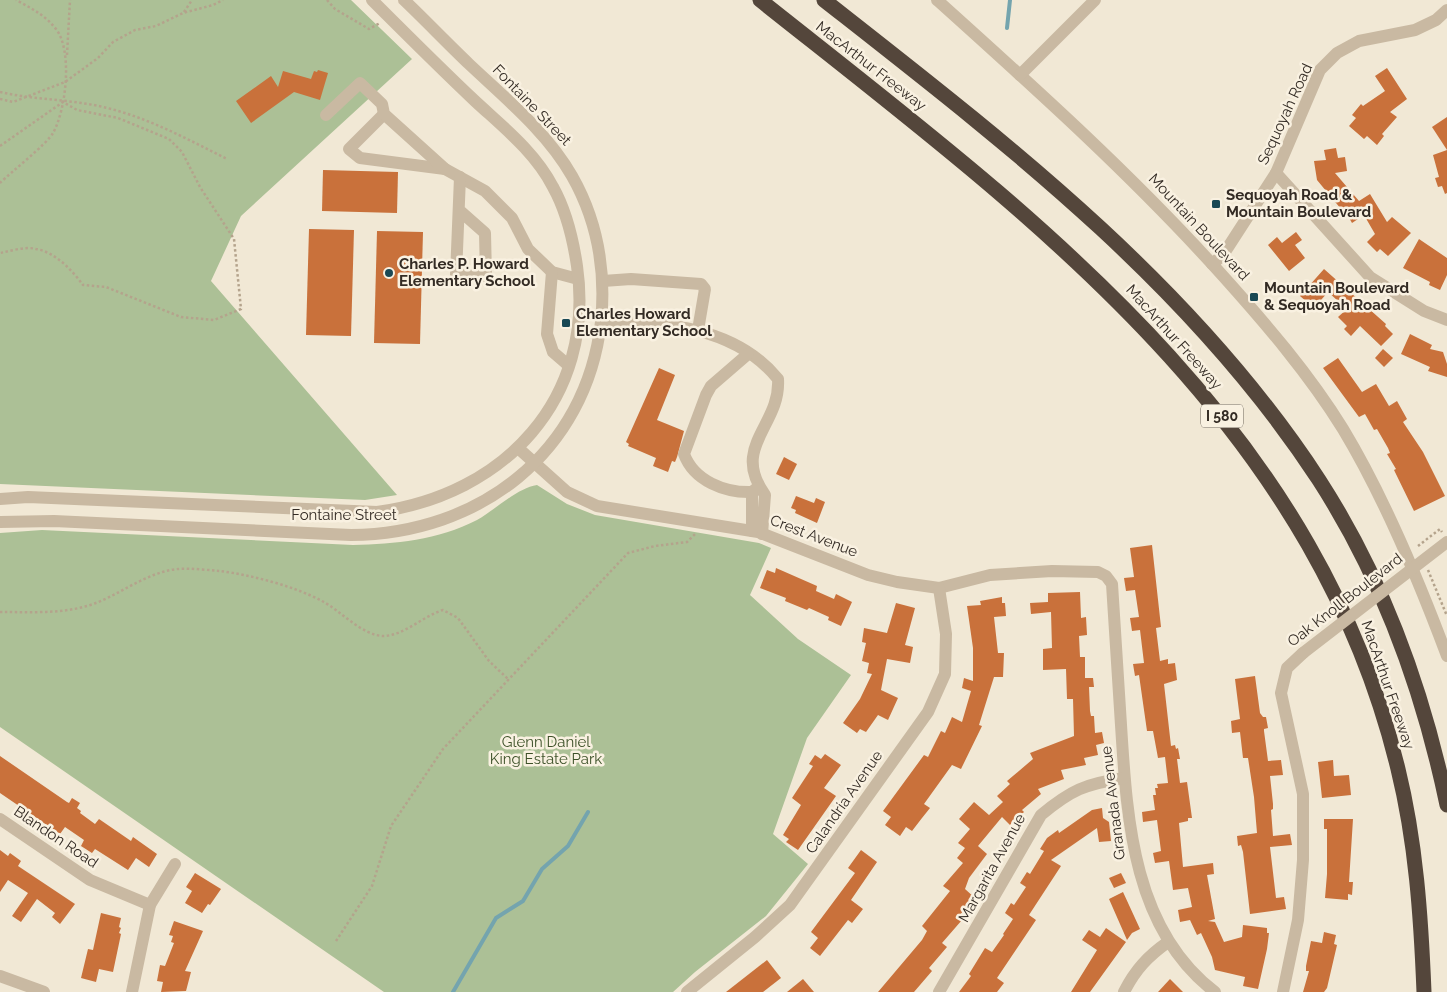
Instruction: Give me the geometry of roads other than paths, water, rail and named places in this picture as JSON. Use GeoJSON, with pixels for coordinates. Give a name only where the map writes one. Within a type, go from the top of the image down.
{"type":"FeatureCollection","features":[{"type":"Feature","properties":{"kind":"highway","name":"MacArthur Freeway"},"geometry":{"type":"LineString","coordinates":[[760,0],[975,171],[1062,247],[1145,328],[1185,373],[1253,457],[1284,502],[1329,581],[1359,647],[1398,768],[1410,825],[1418,880],[1424,992]]}},
{"type":"Feature","properties":{"kind":"highway","name":"MacArthur Freeway"},"geometry":{"type":"LineString","coordinates":[[824,0],[1002,140],[1091,218],[1179,306],[1252,389],[1319,481],[1374,581],[1400,642],[1421,700],[1447,805]]}},
{"type":"Feature","properties":{"kind":"street","name":"Fontaine Street"},"geometry":{"type":"LineString","coordinates":[[0,499],[28,497],[378,512],[423,503],[469,485],[493,470],[518,448],[550,407],[562,384],[568,365],[577,332],[580,303],[570,230],[553,187],[539,165],[522,145],[372,0]]}},
{"type":"Feature","properties":{"kind":"street","name":"Fontaine Street"},"geometry":{"type":"LineString","coordinates":[[0,522],[46,521],[379,534],[422,527],[454,516],[480,504],[507,487],[535,464],[569,418],[582,394],[593,363],[601,321],[603,282],[599,250],[593,225],[572,176],[558,152],[404,0]]}},
{"type":"Feature","properties":{"kind":"street","name":"Mountain Boulevard"},"geometry":{"type":"LineString","coordinates":[[937,0],[1135,182],[1212,264],[1293,358],[1343,430],[1404,551],[1447,656]]}},
{"type":"Feature","properties":{"kind":"street"},"geometry":{"type":"LineString","coordinates":[[1020,75],[1095,0]]}},
{"type":"Feature","properties":{"kind":"street","name":"Sequoyah Road"},"geometry":{"type":"LineString","coordinates":[[1212,264],[1224,256],[1276,173],[1320,70],[1337,53],[1359,41],[1415,30],[1436,20],[1447,10]]}},
{"type":"Feature","properties":{"kind":"street"},"geometry":{"type":"LineString","coordinates":[[326,115],[360,83],[382,104],[384,114],[445,169],[485,191],[512,218],[528,249],[552,272],[578,279]]}},
{"type":"Feature","properties":{"kind":"street"},"geometry":{"type":"LineString","coordinates":[[384,114],[349,149],[360,158],[445,169]]}},
{"type":"Feature","properties":{"kind":"street"},"geometry":{"type":"LineString","coordinates":[[1276,173],[1370,277],[1424,311],[1447,320]]}},
{"type":"Feature","properties":{"kind":"street"},"geometry":{"type":"LineString","coordinates":[[459,210],[485,233],[486,276],[456,275],[460,177]]}},
{"type":"Feature","properties":{"kind":"street"},"geometry":{"type":"LineString","coordinates":[[552,272],[547,334],[553,352],[568,365]]}},
{"type":"Feature","properties":{"kind":"street"},"geometry":{"type":"LineString","coordinates":[[603,282],[631,279],[701,284],[705,289],[698,330]]}},
{"type":"Feature","properties":{"kind":"street"},"geometry":{"type":"LineString","coordinates":[[601,321],[628,321],[698,330],[721,337],[768,367],[778,379],[776,402],[752,451],[756,489],[757,532]]}},
{"type":"Feature","properties":{"kind":"street"},"geometry":{"type":"LineString","coordinates":[[748,354],[708,391],[684,454],[688,466],[703,480],[737,493],[756,489]]}},
{"type":"Feature","properties":{"kind":"street","name":"Crest Avenue"},"geometry":{"type":"LineString","coordinates":[[518,448],[567,492],[597,506],[757,532],[868,574],[918,586],[939,588],[990,575],[1052,571],[1098,572],[1106,576],[1112,584]]}},
{"type":"Feature","properties":{"kind":"street","name":"Oak Knoll Boulevard"},"geometry":{"type":"LineString","coordinates":[[1283,992],[1298,920],[1303,860],[1303,794],[1281,693],[1287,668],[1303,653],[1447,542]]}},
{"type":"Feature","properties":{"kind":"street","name":"Granada Avenue"},"geometry":{"type":"LineString","coordinates":[[1112,584],[1124,778],[1129,826],[1138,869],[1153,912],[1168,942],[1189,970],[1216,992]]}},
{"type":"Feature","properties":{"kind":"street","name":"Calandria Avenue"},"geometry":{"type":"LineString","coordinates":[[687,992],[755,937],[790,905],[928,712],[945,674],[946,634],[939,588]]}},
{"type":"Feature","properties":{"kind":"street","name":"Margarita Avenue"},"geometry":{"type":"LineString","coordinates":[[939,992],[1041,815],[1065,795],[1090,783],[1124,778]]}},
{"type":"Feature","properties":{"kind":"street","name":"Blandon Road"},"geometry":{"type":"LineString","coordinates":[[0,819],[90,880],[150,905]]}},
{"type":"Feature","properties":{"kind":"street"},"geometry":{"type":"LineString","coordinates":[[132,992],[150,905],[175,864]]}},
{"type":"Feature","properties":{"kind":"street"},"geometry":{"type":"LineString","coordinates":[[1124,992],[1134,971],[1151,954],[1168,942]]}},
{"type":"Feature","properties":{"kind":"street"},"geometry":{"type":"LineString","coordinates":[[0,976],[44,992]]}},
{"type":"Feature","properties":{"kind":"waterway"},"geometry":{"type":"LineString","coordinates":[[1007,28],[1010,0]]}},
{"type":"Feature","properties":{"kind":"waterway"},"geometry":{"type":"LineString","coordinates":[[453,992],[496,918],[523,901],[542,869],[568,846],[588,812]]}},
{"type":"Feature","properties":{"kind":"place","name":"Sequoyah Road & Mountain Boulevard"},"geometry":{"type":"Point","coordinates":[1216,204]}},
{"type":"Feature","properties":{"kind":"place","name":"Charles P. Howard Elementary School"},"geometry":{"type":"Point","coordinates":[389,273]}},
{"type":"Feature","properties":{"kind":"place","name":"Mountain Boulevard & Sequoyah Road"},"geometry":{"type":"Point","coordinates":[1254,297]}},
{"type":"Feature","properties":{"kind":"place","name":"Charles Howard Elementary School"},"geometry":{"type":"Point","coordinates":[566,323]}},
{"type":"Feature","properties":{"kind":"park label","name":"Glenn Daniel King Estate Park"},"geometry":{"type":"Point","coordinates":[546,750]}}]}
